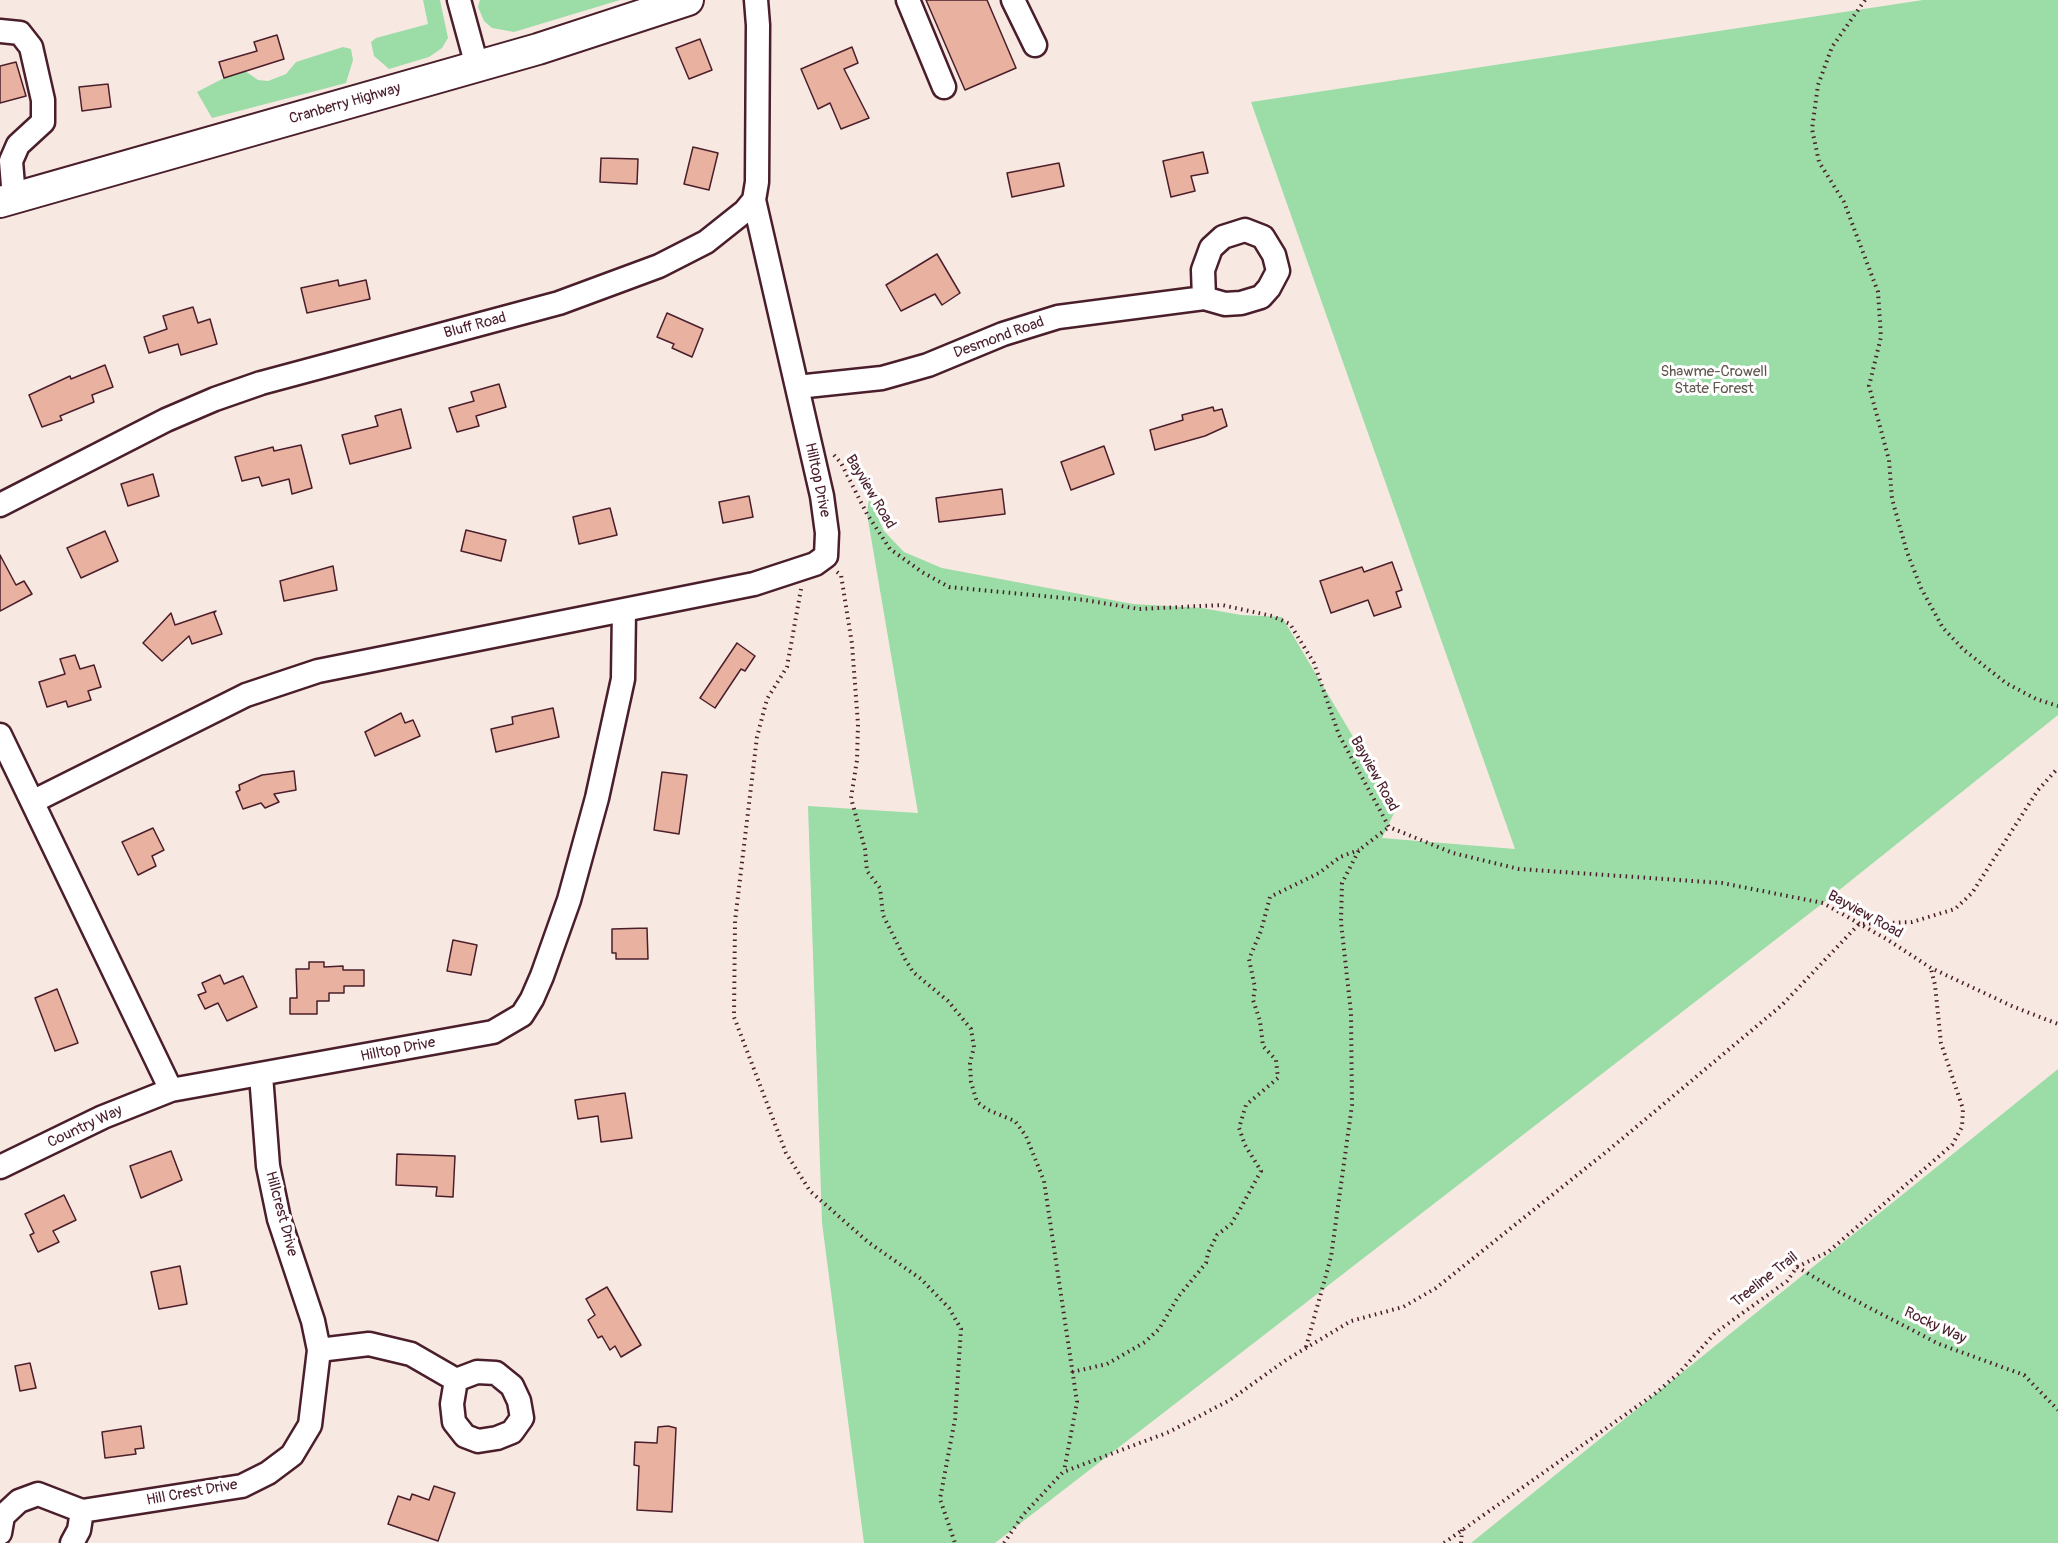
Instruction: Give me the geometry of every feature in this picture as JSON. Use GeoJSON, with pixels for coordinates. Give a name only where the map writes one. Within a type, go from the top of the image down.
{"type":"FeatureCollection","features":[{"type":"Feature","properties":{"kind":"main road","name":"Cranberry Highway"},"geometry":{"type":"LineString","coordinates":[[7,200],[477,66],[602,29],[688,0]]}},
{"type":"Feature","properties":{"kind":"street"},"geometry":{"type":"LineString","coordinates":[[459,0],[477,66]]}},
{"type":"Feature","properties":{"kind":"street"},"geometry":{"type":"LineString","coordinates":[[754,200],[757,182],[758,25],[756,0]]}},
{"type":"Feature","properties":{"kind":"street"},"geometry":{"type":"LineString","coordinates":[[908,0],[944,87]]}},
{"type":"Feature","properties":{"kind":"street"},"geometry":{"type":"LineString","coordinates":[[1013,0],[1035,45]]}},
{"type":"Feature","properties":{"kind":"street"},"geometry":{"type":"LineString","coordinates":[[0,31],[20,33],[31,47],[43,100],[43,122],[18,145],[11,161],[7,200]]}},
{"type":"Feature","properties":{"kind":"street","name":"Hilltop Drive"},"geometry":{"type":"LineString","coordinates":[[754,200],[809,442],[827,533],[826,556],[812,564]]}},
{"type":"Feature","properties":{"kind":"street","name":"Bluff Road"},"geometry":{"type":"LineString","coordinates":[[0,505],[166,420],[215,399],[261,383],[559,303],[659,266],[706,242],[746,212],[754,200]]}},
{"type":"Feature","properties":{"kind":"street","name":"Desmond Road"},"geometry":{"type":"LineString","coordinates":[[796,387],[882,378],[928,365],[1003,334],[1058,317],[1204,298]]}},
{"type":"Feature","properties":{"kind":"street"},"geometry":{"type":"LineString","coordinates":[[34,801],[246,694],[318,671],[754,584],[812,564]]}},
{"type":"Feature","properties":{"kind":"street","name":"Hilltop Drive"},"geometry":{"type":"LineString","coordinates":[[171,1090],[493,1032],[522,1016],[543,976],[569,900],[597,798],[623,679],[624,611]]}},
{"type":"Feature","properties":{"kind":"street"},"geometry":{"type":"LineString","coordinates":[[0,735],[34,801],[171,1090]]}},
{"type":"Feature","properties":{"kind":"street","name":"Hillcrest Drive"},"geometry":{"type":"LineString","coordinates":[[261,1075],[268,1166],[279,1219],[313,1321],[319,1350]]}},
{"type":"Feature","properties":{"kind":"street","name":"Country Way"},"geometry":{"type":"LineString","coordinates":[[0,1167],[103,1117],[171,1090]]}},
{"type":"Feature","properties":{"kind":"street"},"geometry":{"type":"LineString","coordinates":[[319,1350],[369,1344],[411,1354],[456,1380]]}},
{"type":"Feature","properties":{"kind":"street","name":"Hill Crest Drive"},"geometry":{"type":"LineString","coordinates":[[82,1511],[242,1486],[268,1473],[292,1455],[310,1425],[319,1350]]}},
{"type":"Feature","properties":{"kind":"street"},"geometry":{"type":"LineString","coordinates":[[0,1533],[3,1516],[19,1501],[38,1494],[82,1511],[80,1530],[72,1543]]}},
{"type":"Feature","properties":{"kind":"path"},"geometry":{"type":"LineString","coordinates":[[1865,0],[1832,47],[1818,85],[1812,129],[1820,162],[1844,202],[1878,292],[1881,338],[1869,386],[1889,460],[1892,499],[1907,552],[1921,588],[1943,628],[1964,650],[2006,683],[2036,699],[2058,706]]}},
{"type":"Feature","properties":{"kind":"path","name":"Bayview Road"},"geometry":{"type":"LineString","coordinates":[[809,442],[827,448],[841,463],[867,514],[890,549],[922,572],[949,587],[1139,609],[1222,604],[1272,616],[1290,624],[1314,663],[1339,735],[1389,827],[1453,853],[1519,869],[1722,883],[1773,891],[1823,903],[1931,968],[2014,1008],[2058,1024]]}},
{"type":"Feature","properties":{"kind":"path"},"geometry":{"type":"LineString","coordinates":[[955,1543],[940,1499],[955,1419],[961,1329],[949,1308],[921,1280],[868,1242],[810,1191],[786,1153],[734,1017],[735,921],[757,737],[766,699],[787,668],[812,564],[841,574],[847,608],[858,723],[857,760],[850,798],[864,842],[867,871],[880,888],[883,915],[905,960],[914,972],[948,1001],[971,1029],[974,1047],[970,1063],[970,1082],[977,1102],[988,1110],[1015,1121],[1026,1136],[1044,1181],[1077,1402],[1063,1472]]}},
{"type":"Feature","properties":{"kind":"path"},"geometry":{"type":"LineString","coordinates":[[1004,1543],[1023,1515],[1063,1472],[1169,1432],[1220,1406],[1305,1348],[1351,1321],[1403,1307],[1436,1288],[1611,1148],[1782,1005],[1859,924],[1912,922],[1955,909],[1972,893],[2038,790],[2058,768]]}},
{"type":"Feature","properties":{"kind":"path"},"geometry":{"type":"LineString","coordinates":[[1072,1372],[1107,1364],[1145,1342],[1159,1329],[1178,1296],[1206,1263],[1217,1235],[1231,1224],[1261,1171],[1245,1145],[1239,1128],[1246,1105],[1278,1078],[1276,1060],[1263,1046],[1260,1021],[1252,1000],[1256,987],[1249,958],[1261,931],[1270,897],[1319,873],[1340,857],[1359,850],[1389,827]]}},
{"type":"Feature","properties":{"kind":"path"},"geometry":{"type":"LineString","coordinates":[[1305,1348],[1331,1257],[1352,1105],[1351,1013],[1341,903],[1342,883],[1359,850]]}},
{"type":"Feature","properties":{"kind":"path","name":"Treeline Trail"},"geometry":{"type":"LineString","coordinates":[[1444,1543],[1656,1393],[1679,1373],[1715,1333],[1787,1281],[1797,1267],[1828,1252],[1943,1155],[1962,1127],[1962,1109],[1941,1043],[1931,968]]}},
{"type":"Feature","properties":{"kind":"path","name":"Rocky Way"},"geometry":{"type":"LineString","coordinates":[[1797,1267],[1841,1293],[1939,1344],[2024,1375],[2058,1410]]}},
{"type":"Feature","properties":{"kind":"path"},"geometry":{"type":"LineString","coordinates":[[1461,1543],[1462,1529]]}},
{"type":"Feature","properties":{"kind":"green space"},"geometry":{"type":"Polygon","coordinates":[[[423,0],[440,0],[448,38],[442,48],[429,57],[389,69],[374,56],[371,42],[376,38],[428,24],[423,0]]]}},
{"type":"Feature","properties":{"kind":"green space"},"geometry":{"type":"Polygon","coordinates":[[[480,0],[620,0],[514,32],[492,28],[484,21],[478,7],[480,0]]]}},
{"type":"Feature","properties":{"kind":"green space","name":"Shawme-Crowell State Forest"},"geometry":{"type":"Polygon","coordinates":[[[1923,0],[2058,0],[2058,715],[1823,903],[995,1543],[864,1543],[822,1223],[808,806],[918,813],[867,514],[869,498],[884,531],[904,552],[942,568],[1133,604],[1202,608],[1241,615],[1282,617],[1396,809],[1382,838],[1515,849],[1251,102],[1923,0]]]}},
{"type":"Feature","properties":{"kind":"green space"},"geometry":{"type":"Polygon","coordinates":[[[343,47],[351,49],[353,60],[346,83],[212,118],[197,92],[224,78],[245,71],[258,80],[268,81],[286,74],[296,62],[343,47]]]}},
{"type":"Feature","properties":{"kind":"green space"},"geometry":{"type":"Polygon","coordinates":[[[2058,1069],[2058,1543],[1471,1543],[2058,1069]]]}},
{"type":"Feature","properties":{"kind":"building"},"geometry":{"type":"Polygon","coordinates":[[[926,0],[987,0],[1016,68],[965,90],[926,0]]]}},
{"type":"Feature","properties":{"kind":"building"},"geometry":{"type":"Polygon","coordinates":[[[277,35],[284,59],[224,78],[219,62],[257,51],[254,42],[277,35]]]}},
{"type":"Feature","properties":{"kind":"building"},"geometry":{"type":"Polygon","coordinates":[[[700,39],[712,70],[689,79],[676,48],[700,39]]]}},
{"type":"Feature","properties":{"kind":"building"},"geometry":{"type":"Polygon","coordinates":[[[852,47],[858,63],[844,69],[869,118],[841,129],[830,103],[818,109],[801,69],[852,47]]]}},
{"type":"Feature","properties":{"kind":"building"},"geometry":{"type":"Polygon","coordinates":[[[16,62],[26,96],[0,103],[0,66],[16,62]]]}},
{"type":"Feature","properties":{"kind":"building"},"geometry":{"type":"Polygon","coordinates":[[[108,84],[111,107],[82,111],[79,87],[108,84]]]}},
{"type":"Feature","properties":{"kind":"building"},"geometry":{"type":"Polygon","coordinates":[[[693,147],[718,153],[709,190],[684,184],[693,147]]]}},
{"type":"Feature","properties":{"kind":"building"},"geometry":{"type":"Polygon","coordinates":[[[1203,152],[1208,173],[1191,176],[1195,191],[1171,197],[1163,161],[1203,152]]]}},
{"type":"Feature","properties":{"kind":"building"},"geometry":{"type":"Polygon","coordinates":[[[601,158],[638,159],[637,184],[600,182],[601,158]]]}},
{"type":"Feature","properties":{"kind":"building"},"geometry":{"type":"Polygon","coordinates":[[[1059,163],[1064,186],[1012,197],[1007,173],[1059,163]]]}},
{"type":"Feature","properties":{"kind":"building"},"geometry":{"type":"Polygon","coordinates":[[[937,254],[960,293],[942,305],[935,294],[901,311],[886,285],[937,254]]]}},
{"type":"Feature","properties":{"kind":"building"},"geometry":{"type":"Polygon","coordinates":[[[338,280],[339,286],[366,280],[370,299],[307,313],[301,288],[338,280]]]}},
{"type":"Feature","properties":{"kind":"building"},"geometry":{"type":"Polygon","coordinates":[[[193,307],[198,323],[210,319],[217,344],[181,355],[178,344],[149,353],[144,337],[167,329],[163,316],[193,307]]]}},
{"type":"Feature","properties":{"kind":"building"},"geometry":{"type":"Polygon","coordinates":[[[667,313],[703,329],[692,357],[672,348],[674,344],[657,337],[667,313]]]}},
{"type":"Feature","properties":{"kind":"building"},"geometry":{"type":"Polygon","coordinates":[[[105,365],[113,387],[92,395],[94,402],[60,416],[62,420],[42,427],[29,395],[70,376],[71,379],[105,365]]]}},
{"type":"Feature","properties":{"kind":"building"},"geometry":{"type":"Polygon","coordinates":[[[499,384],[506,407],[476,416],[479,426],[457,432],[449,408],[474,401],[471,392],[499,384]]]}},
{"type":"Feature","properties":{"kind":"building"},"geometry":{"type":"Polygon","coordinates":[[[1213,407],[1214,411],[1222,409],[1227,426],[1205,436],[1155,450],[1150,430],[1183,420],[1182,415],[1213,407]]]}},
{"type":"Feature","properties":{"kind":"building"},"geometry":{"type":"Polygon","coordinates":[[[401,409],[411,448],[350,464],[342,435],[378,426],[375,416],[401,409]]]}},
{"type":"Feature","properties":{"kind":"building"},"geometry":{"type":"Polygon","coordinates":[[[301,445],[312,488],[292,494],[289,479],[262,486],[259,477],[242,481],[235,457],[273,447],[274,451],[301,445]]]}},
{"type":"Feature","properties":{"kind":"building"},"geometry":{"type":"Polygon","coordinates":[[[1104,446],[1114,474],[1071,490],[1061,462],[1104,446]]]}},
{"type":"Feature","properties":{"kind":"building"},"geometry":{"type":"Polygon","coordinates":[[[153,474],[159,496],[128,506],[121,484],[153,474]]]}},
{"type":"Feature","properties":{"kind":"building"},"geometry":{"type":"Polygon","coordinates":[[[1002,489],[1005,514],[939,522],[936,498],[1002,489]]]}},
{"type":"Feature","properties":{"kind":"building"},"geometry":{"type":"Polygon","coordinates":[[[749,496],[753,517],[723,523],[719,502],[749,496]]]}},
{"type":"Feature","properties":{"kind":"building"},"geometry":{"type":"Polygon","coordinates":[[[610,508],[617,535],[579,544],[573,517],[610,508]]]}},
{"type":"Feature","properties":{"kind":"building"},"geometry":{"type":"Polygon","coordinates":[[[466,530],[506,540],[501,561],[461,551],[466,530]]]}},
{"type":"Feature","properties":{"kind":"building"},"geometry":{"type":"Polygon","coordinates":[[[105,531],[118,561],[81,578],[67,548],[105,531]]]}},
{"type":"Feature","properties":{"kind":"building"},"geometry":{"type":"Polygon","coordinates":[[[0,555],[16,585],[24,581],[32,594],[0,611],[0,555]]]}},
{"type":"Feature","properties":{"kind":"building"},"geometry":{"type":"Polygon","coordinates":[[[1392,562],[1402,590],[1396,592],[1401,607],[1374,616],[1368,600],[1331,613],[1320,581],[1362,567],[1364,572],[1392,562]]]}},
{"type":"Feature","properties":{"kind":"building"},"geometry":{"type":"Polygon","coordinates":[[[333,566],[337,590],[284,601],[280,581],[333,566]]]}},
{"type":"Feature","properties":{"kind":"building"},"geometry":{"type":"Polygon","coordinates":[[[216,611],[214,613],[222,634],[192,644],[189,636],[162,661],[143,643],[171,613],[175,625],[216,611]]]}},
{"type":"Feature","properties":{"kind":"building"},"geometry":{"type":"Polygon","coordinates":[[[737,643],[755,656],[745,671],[741,669],[715,708],[700,698],[737,643]]]}},
{"type":"Feature","properties":{"kind":"building"},"geometry":{"type":"Polygon","coordinates":[[[75,655],[80,669],[94,665],[101,687],[88,691],[91,700],[68,707],[66,701],[47,707],[39,682],[65,674],[60,659],[75,655]]]}},
{"type":"Feature","properties":{"kind":"building"},"geometry":{"type":"Polygon","coordinates":[[[553,708],[559,737],[496,752],[491,729],[513,724],[512,717],[553,708]]]}},
{"type":"Feature","properties":{"kind":"building"},"geometry":{"type":"Polygon","coordinates":[[[401,713],[405,723],[413,720],[420,736],[375,756],[365,732],[401,713]]]}},
{"type":"Feature","properties":{"kind":"building"},"geometry":{"type":"Polygon","coordinates":[[[294,771],[296,790],[274,794],[279,802],[265,808],[261,803],[243,809],[236,792],[240,790],[239,785],[262,775],[294,771]]]}},
{"type":"Feature","properties":{"kind":"building"},"geometry":{"type":"Polygon","coordinates":[[[662,772],[687,775],[679,834],[654,830],[662,772]]]}},
{"type":"Feature","properties":{"kind":"building"},"geometry":{"type":"Polygon","coordinates":[[[153,828],[164,850],[152,856],[156,866],[138,875],[122,842],[153,828]]]}},
{"type":"Feature","properties":{"kind":"building"},"geometry":{"type":"Polygon","coordinates":[[[647,928],[648,959],[616,959],[616,953],[612,953],[612,929],[647,928]]]}},
{"type":"Feature","properties":{"kind":"building"},"geometry":{"type":"Polygon","coordinates":[[[453,940],[477,945],[471,975],[447,971],[453,940]]]}},
{"type":"Feature","properties":{"kind":"building"},"geometry":{"type":"Polygon","coordinates":[[[309,962],[324,962],[324,967],[343,966],[343,970],[364,970],[364,986],[344,986],[344,993],[329,993],[329,1001],[317,1001],[317,1014],[290,1014],[290,998],[297,998],[296,969],[309,969],[309,962]]]}},
{"type":"Feature","properties":{"kind":"building"},"geometry":{"type":"Polygon","coordinates":[[[220,975],[224,984],[243,976],[257,1007],[227,1021],[218,1003],[205,1009],[198,995],[206,992],[202,983],[220,975]]]}},
{"type":"Feature","properties":{"kind":"building"},"geometry":{"type":"Polygon","coordinates":[[[57,989],[78,1043],[55,1051],[35,998],[57,989]]]}},
{"type":"Feature","properties":{"kind":"building"},"geometry":{"type":"Polygon","coordinates":[[[625,1093],[632,1138],[601,1142],[598,1116],[578,1119],[575,1100],[625,1093]]]}},
{"type":"Feature","properties":{"kind":"building"},"geometry":{"type":"Polygon","coordinates":[[[171,1151],[182,1180],[141,1198],[130,1166],[171,1151]]]}},
{"type":"Feature","properties":{"kind":"building"},"geometry":{"type":"Polygon","coordinates":[[[397,1154],[455,1156],[453,1197],[436,1196],[437,1187],[396,1185],[397,1154]]]}},
{"type":"Feature","properties":{"kind":"building"},"geometry":{"type":"Polygon","coordinates":[[[64,1195],[76,1220],[53,1231],[59,1242],[38,1252],[30,1235],[34,1233],[25,1214],[64,1195]]]}},
{"type":"Feature","properties":{"kind":"building"},"geometry":{"type":"Polygon","coordinates":[[[180,1266],[187,1304],[159,1309],[151,1272],[180,1266]]]}},
{"type":"Feature","properties":{"kind":"building"},"geometry":{"type":"Polygon","coordinates":[[[607,1287],[641,1345],[621,1357],[615,1346],[610,1350],[602,1336],[598,1338],[588,1320],[595,1315],[586,1299],[607,1287]]]}},
{"type":"Feature","properties":{"kind":"building"},"geometry":{"type":"Polygon","coordinates":[[[30,1363],[36,1388],[20,1391],[15,1366],[30,1363]]]}},
{"type":"Feature","properties":{"kind":"building"},"geometry":{"type":"Polygon","coordinates":[[[141,1426],[144,1448],[135,1449],[136,1454],[105,1458],[102,1432],[141,1426]]]}},
{"type":"Feature","properties":{"kind":"building"},"geometry":{"type":"Polygon","coordinates":[[[658,1427],[676,1428],[672,1512],[637,1510],[639,1466],[634,1465],[635,1442],[657,1443],[658,1427]]]}},
{"type":"Feature","properties":{"kind":"building"},"geometry":{"type":"Polygon","coordinates":[[[434,1486],[455,1493],[438,1541],[388,1524],[398,1496],[410,1500],[412,1494],[429,1500],[434,1486]]]}}]}
